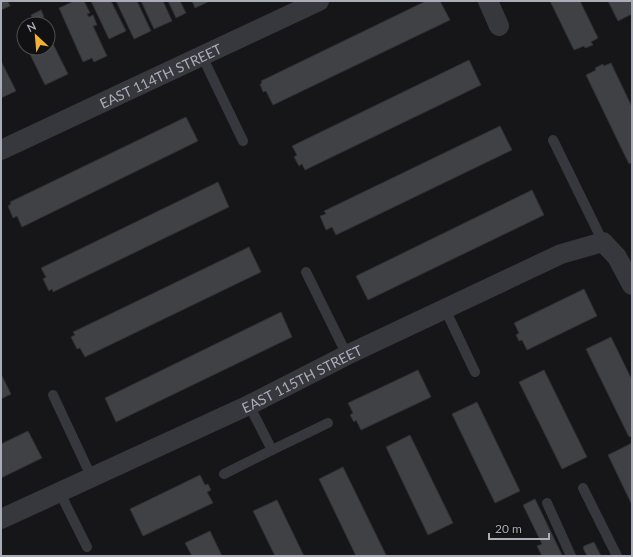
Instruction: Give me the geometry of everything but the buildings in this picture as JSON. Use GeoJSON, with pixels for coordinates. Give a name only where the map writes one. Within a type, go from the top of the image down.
{"type":"FeatureCollection","features":[{"type":"Feature","properties":{"kind":"street","name":"EAST 114TH STREET"},"geometry":{"type":"LineString","coordinates":[[1,150],[319,1]]}},
{"type":"Feature","properties":{"kind":"street"},"geometry":{"type":"LineString","coordinates":[[488,1],[499,26]]}},
{"type":"Feature","properties":{"kind":"street"},"geometry":{"type":"LineString","coordinates":[[603,242],[617,256],[632,285]]}},
{"type":"Feature","properties":{"kind":"street","name":"EAST 115TH STREET"},"geometry":{"type":"LineString","coordinates":[[1,519],[91,476],[249,405],[347,355],[561,254],[603,242]]}},
{"type":"Feature","properties":{"kind":"lane"},"geometry":{"type":"LineString","coordinates":[[202,56],[243,140]]}},
{"type":"Feature","properties":{"kind":"lane"},"geometry":{"type":"LineString","coordinates":[[553,140],[603,242]]}},
{"type":"Feature","properties":{"kind":"lane"},"geometry":{"type":"LineString","coordinates":[[306,272],[347,355]]}},
{"type":"Feature","properties":{"kind":"lane"},"geometry":{"type":"LineString","coordinates":[[445,309],[475,372]]}},
{"type":"Feature","properties":{"kind":"lane"},"geometry":{"type":"LineString","coordinates":[[52,395],[91,476]]}},
{"type":"Feature","properties":{"kind":"lane"},"geometry":{"type":"LineString","coordinates":[[249,405],[272,450]]}},
{"type":"Feature","properties":{"kind":"lane"},"geometry":{"type":"LineString","coordinates":[[224,474],[328,423]]}},
{"type":"Feature","properties":{"kind":"lane"},"geometry":{"type":"LineString","coordinates":[[583,488],[616,556]]}},
{"type":"Feature","properties":{"kind":"lane"},"geometry":{"type":"LineString","coordinates":[[59,491],[87,547]]}},
{"type":"Feature","properties":{"kind":"lane"},"geometry":{"type":"LineString","coordinates":[[547,503],[571,556]]}}]}
